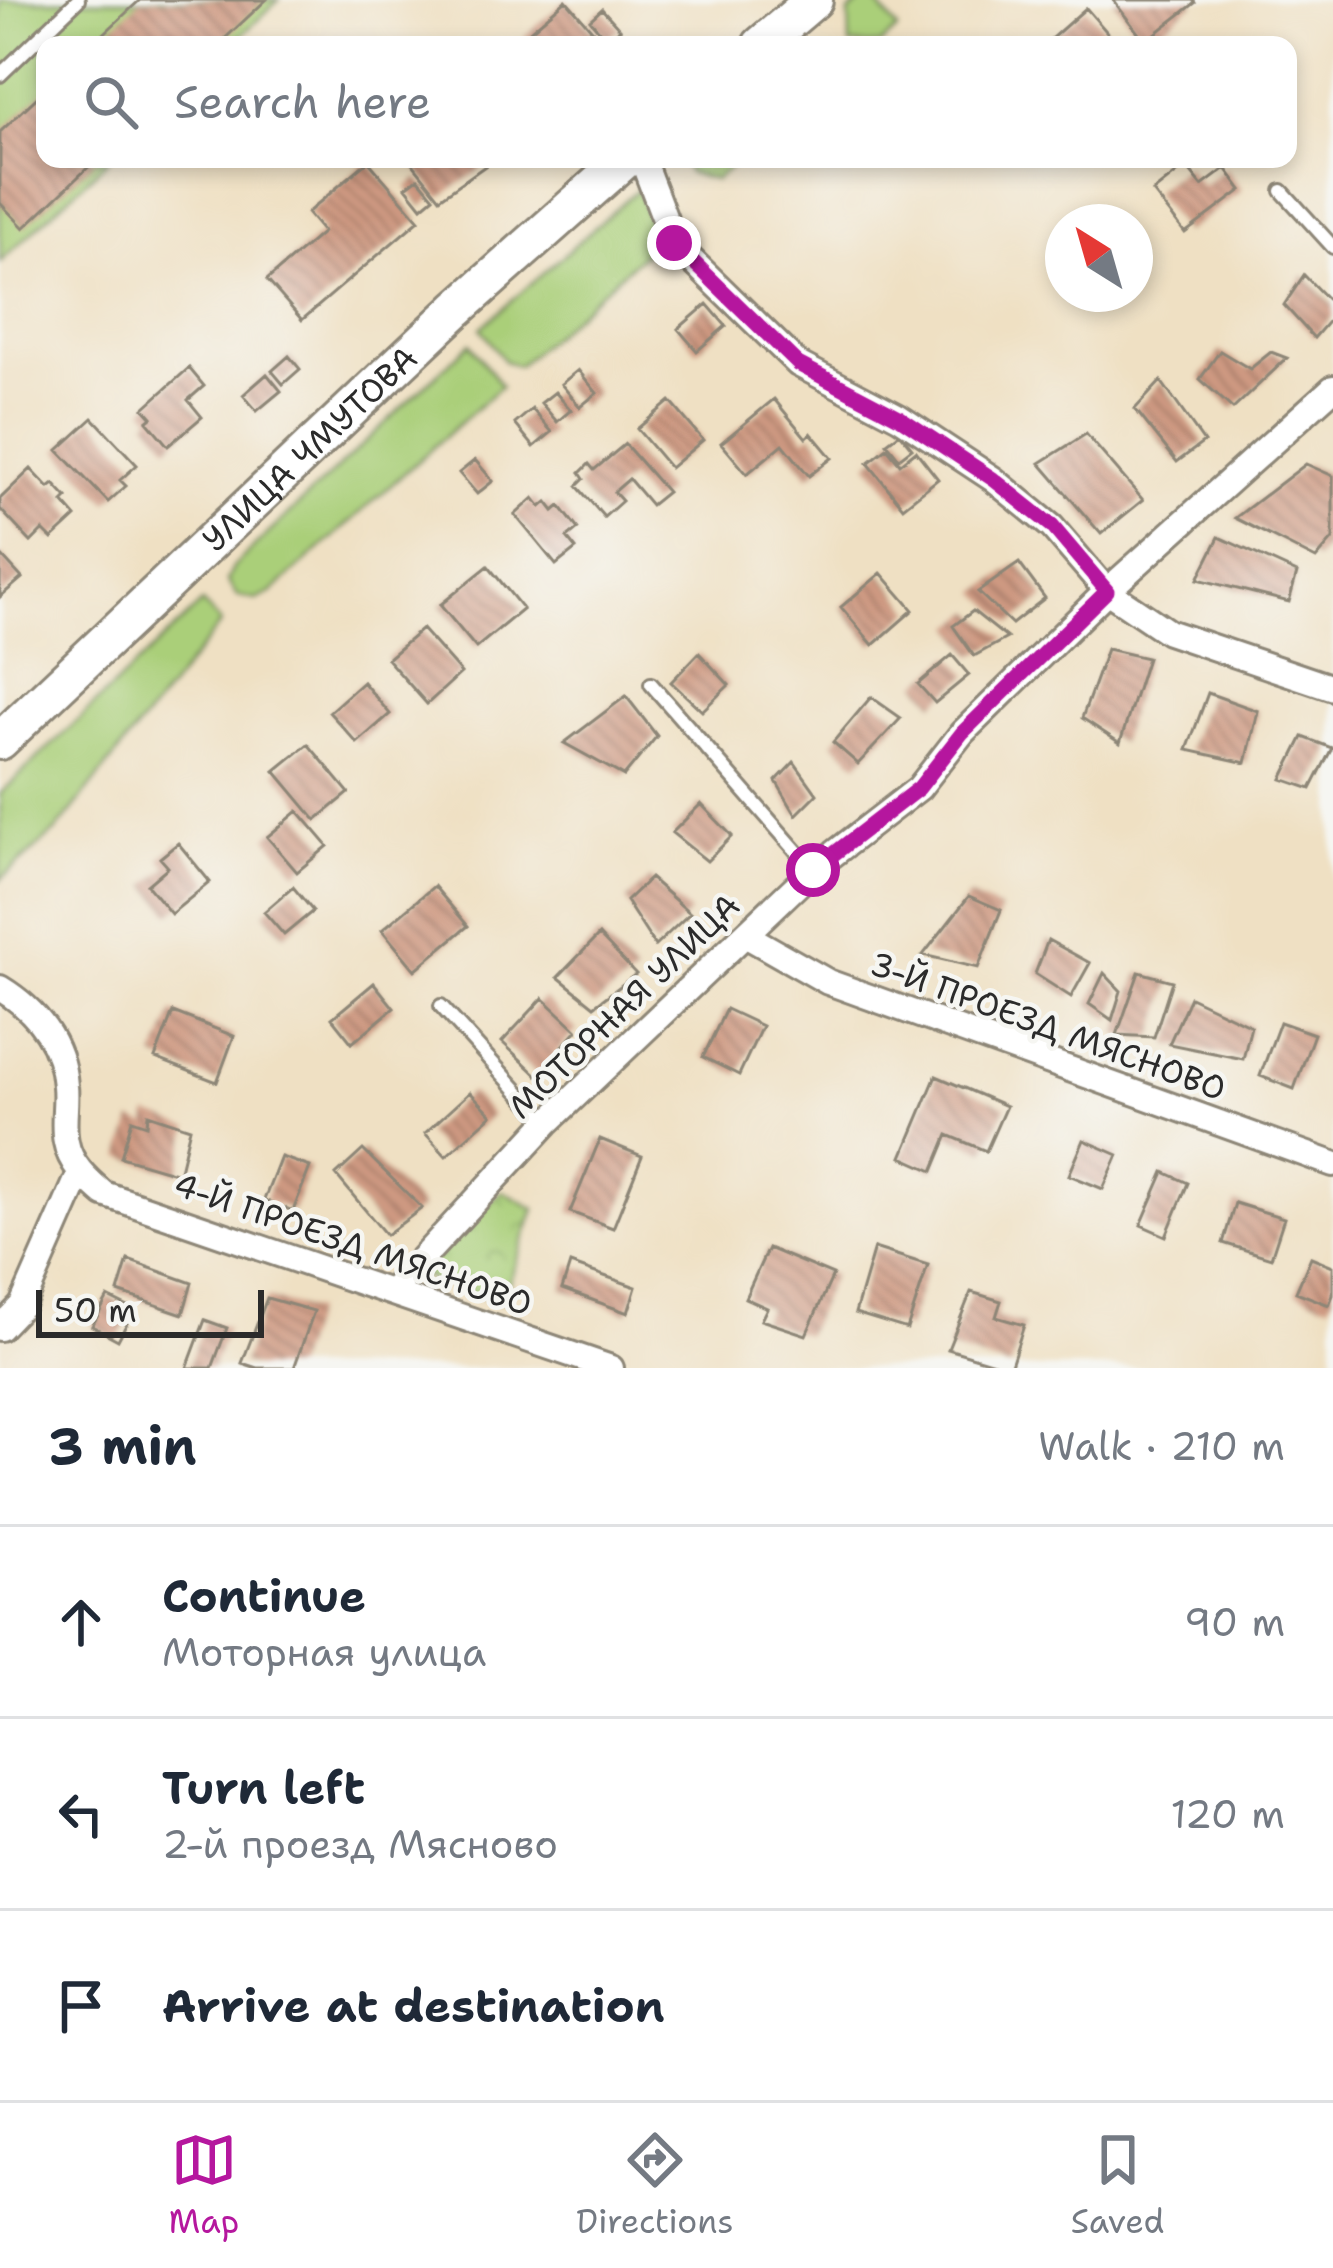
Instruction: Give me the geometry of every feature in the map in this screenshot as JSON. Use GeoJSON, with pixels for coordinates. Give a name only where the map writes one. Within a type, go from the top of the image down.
{"type":"FeatureCollection","features":[{"type":"Feature","properties":{"kind":"main road"},"geometry":{"type":"LineString","coordinates":[[771,36],[814,0]]}},
{"type":"Feature","properties":{"kind":"main road","name":"УЛИЦА ЧМУТОВА"},"geometry":{"type":"LineString","coordinates":[[0,741],[457,309],[616,168]]}},
{"type":"Feature","properties":{"kind":"street"},"geometry":{"type":"LineString","coordinates":[[645,168],[674,243],[798,364],[899,417],[993,479],[1052,526],[1107,591],[1168,632],[1333,688]]}},
{"type":"Feature","properties":{"kind":"street","name":"МОТОРНАЯ УЛИЦА"},"geometry":{"type":"LineString","coordinates":[[392,1291],[547,1123],[813,870],[919,788],[962,733],[1107,591],[1333,388]]}},
{"type":"Feature","properties":{"kind":"street","name":"3-Й ПРОЕЗД МЯСНОВО"},"geometry":{"type":"LineString","coordinates":[[747,936],[829,982],[1333,1164]]}},
{"type":"Feature","properties":{"kind":"street"},"geometry":{"type":"LineString","coordinates":[[0,988],[38,1018],[55,1041],[65,1081],[66,1145],[80,1173],[22,1305],[0,1328]]}},
{"type":"Feature","properties":{"kind":"street","name":"4-Й ПРОЕЗД МЯСНОВО"},"geometry":{"type":"LineString","coordinates":[[80,1173],[104,1194],[611,1368]]}},
{"type":"Feature","properties":{"kind":"lane"},"geometry":{"type":"LineString","coordinates":[[41,36],[78,0]]}},
{"type":"Feature","properties":{"kind":"lane"},"geometry":{"type":"LineString","coordinates":[[0,75],[36,40]]}},
{"type":"Feature","properties":{"kind":"lane"},"geometry":{"type":"LineString","coordinates":[[1282,191],[1333,247]]}},
{"type":"Feature","properties":{"kind":"lane"},"geometry":{"type":"LineString","coordinates":[[651,684],[813,870]]}},
{"type":"Feature","properties":{"kind":"lane"},"geometry":{"type":"LineString","coordinates":[[441,1006],[547,1123]]}},
{"type":"Feature","properties":{"kind":"green space"},"geometry":{"type":"Polygon","coordinates":[[[0,0],[279,0],[241,36],[36,36],[36,168],[99,168],[0,262],[0,0]]]}},
{"type":"Feature","properties":{"kind":"green space"},"geometry":{"type":"Polygon","coordinates":[[[865,0],[874,0],[898,29],[890,36],[850,36],[849,13],[865,0]]]}},
{"type":"Feature","properties":{"kind":"green space"},"geometry":{"type":"Polygon","coordinates":[[[686,168],[729,168],[715,180],[688,173],[686,168]]]}},
{"type":"Feature","properties":{"kind":"green space"},"geometry":{"type":"Polygon","coordinates":[[[638,189],[655,243],[518,366],[504,361],[481,328],[638,189]]]}},
{"type":"Feature","properties":{"kind":"green space"},"geometry":{"type":"Polygon","coordinates":[[[470,343],[501,386],[271,593],[256,600],[237,596],[227,581],[234,566],[470,343]]]}},
{"type":"Feature","properties":{"kind":"green space"},"geometry":{"type":"Polygon","coordinates":[[[202,603],[221,623],[56,831],[0,880],[0,794],[202,603]]]}},
{"type":"Feature","properties":{"kind":"green space"},"geometry":{"type":"Polygon","coordinates":[[[502,1191],[535,1209],[502,1302],[424,1277],[434,1255],[502,1191]]]}},
{"type":"Feature","properties":{"kind":"building"},"geometry":{"type":"Polygon","coordinates":[[[140,0],[266,0],[228,36],[102,36],[140,0]]]}},
{"type":"Feature","properties":{"kind":"building"},"geometry":{"type":"Polygon","coordinates":[[[566,0],[597,36],[524,36],[566,0]]]}},
{"type":"Feature","properties":{"kind":"building"},"geometry":{"type":"Polygon","coordinates":[[[1113,0],[1195,3],[1153,36],[1140,36],[1113,0]]]}},
{"type":"Feature","properties":{"kind":"building"},"geometry":{"type":"Polygon","coordinates":[[[1086,8],[1110,36],[1054,36],[1086,8]]]}},
{"type":"Feature","properties":{"kind":"building"},"geometry":{"type":"Polygon","coordinates":[[[602,9],[620,29],[604,36],[590,20],[602,9]]]}},
{"type":"Feature","properties":{"kind":"building"},"geometry":{"type":"Polygon","coordinates":[[[36,98],[36,168],[87,168],[24,228],[0,203],[0,132],[36,98]]]}},
{"type":"Feature","properties":{"kind":"building"},"geometry":{"type":"Polygon","coordinates":[[[360,168],[374,168],[419,220],[302,320],[267,280],[323,232],[307,213],[360,168]]]}},
{"type":"Feature","properties":{"kind":"building"},"geometry":{"type":"Polygon","coordinates":[[[416,168],[482,168],[440,198],[416,168]]]}},
{"type":"Feature","properties":{"kind":"building"},"geometry":{"type":"Polygon","coordinates":[[[1183,168],[1202,186],[1226,168],[1242,190],[1185,233],[1153,192],[1183,168]]]}},
{"type":"Feature","properties":{"kind":"building"},"geometry":{"type":"Polygon","coordinates":[[[418,178],[434,197],[422,207],[406,187],[418,178]]]}},
{"type":"Feature","properties":{"kind":"building"},"geometry":{"type":"Polygon","coordinates":[[[1304,275],[1333,305],[1333,316],[1314,338],[1284,305],[1304,275]]]}},
{"type":"Feature","properties":{"kind":"building"},"geometry":{"type":"Polygon","coordinates":[[[707,304],[726,326],[697,351],[678,329],[707,304]]]}},
{"type":"Feature","properties":{"kind":"building"},"geometry":{"type":"Polygon","coordinates":[[[1220,351],[1250,369],[1271,352],[1287,358],[1233,409],[1200,379],[1220,351]]]}},
{"type":"Feature","properties":{"kind":"building"},"geometry":{"type":"Polygon","coordinates":[[[289,356],[300,369],[283,384],[272,371],[289,356]]]}},
{"type":"Feature","properties":{"kind":"building"},"geometry":{"type":"Polygon","coordinates":[[[189,368],[204,386],[188,400],[202,417],[168,446],[147,421],[152,417],[144,408],[189,368]]]}},
{"type":"Feature","properties":{"kind":"building"},"geometry":{"type":"Polygon","coordinates":[[[578,370],[597,393],[580,407],[561,384],[578,370]]]}},
{"type":"Feature","properties":{"kind":"building"},"geometry":{"type":"Polygon","coordinates":[[[267,374],[281,391],[257,411],[243,395],[267,374]]]}},
{"type":"Feature","properties":{"kind":"building"},"geometry":{"type":"Polygon","coordinates":[[[1161,381],[1204,442],[1177,462],[1135,409],[1161,381]]]}},
{"type":"Feature","properties":{"kind":"building"},"geometry":{"type":"Polygon","coordinates":[[[555,392],[571,410],[557,422],[541,403],[555,392]]]}},
{"type":"Feature","properties":{"kind":"building"},"geometry":{"type":"Polygon","coordinates":[[[774,399],[806,438],[811,433],[832,458],[809,476],[783,444],[747,474],[721,443],[774,399]]]}},
{"type":"Feature","properties":{"kind":"building"},"geometry":{"type":"Polygon","coordinates":[[[670,401],[703,440],[670,468],[637,429],[670,401]]]}},
{"type":"Feature","properties":{"kind":"building"},"geometry":{"type":"Polygon","coordinates":[[[532,409],[552,432],[534,447],[515,424],[532,409]]]}},
{"type":"Feature","properties":{"kind":"building"},"geometry":{"type":"Polygon","coordinates":[[[93,418],[137,465],[120,480],[126,486],[108,502],[58,450],[93,418]]]}},
{"type":"Feature","properties":{"kind":"building"},"geometry":{"type":"Polygon","coordinates":[[[900,433],[912,448],[899,458],[887,443],[900,433]]]}},
{"type":"Feature","properties":{"kind":"building"},"geometry":{"type":"Polygon","coordinates":[[[1086,434],[1143,500],[1101,534],[1040,463],[1086,434]]]}},
{"type":"Feature","properties":{"kind":"building"},"geometry":{"type":"Polygon","coordinates":[[[625,444],[667,492],[651,505],[629,479],[614,492],[622,501],[604,517],[577,486],[584,479],[580,473],[589,464],[594,470],[625,444]]]}},
{"type":"Feature","properties":{"kind":"building"},"geometry":{"type":"Polygon","coordinates":[[[887,448],[900,464],[916,451],[938,479],[903,507],[868,463],[887,448]]]}},
{"type":"Feature","properties":{"kind":"building"},"geometry":{"type":"Polygon","coordinates":[[[475,460],[493,481],[477,494],[459,473],[475,460]]]}},
{"type":"Feature","properties":{"kind":"building"},"geometry":{"type":"Polygon","coordinates":[[[1306,464],[1333,476],[1333,539],[1316,559],[1235,518],[1306,464]]]}},
{"type":"Feature","properties":{"kind":"building"},"geometry":{"type":"Polygon","coordinates":[[[31,469],[49,488],[54,484],[76,517],[52,539],[43,530],[31,542],[0,509],[0,499],[31,469]]]}},
{"type":"Feature","properties":{"kind":"building"},"geometry":{"type":"Polygon","coordinates":[[[534,498],[541,507],[547,502],[554,511],[560,506],[578,529],[567,538],[576,549],[556,565],[515,515],[534,498]]]}},
{"type":"Feature","properties":{"kind":"building"},"geometry":{"type":"Polygon","coordinates":[[[1219,537],[1297,573],[1289,602],[1198,579],[1219,537]]]}},
{"type":"Feature","properties":{"kind":"building"},"geometry":{"type":"Polygon","coordinates":[[[0,554],[22,578],[0,597],[0,554]]]}},
{"type":"Feature","properties":{"kind":"building"},"geometry":{"type":"Polygon","coordinates":[[[1019,563],[1045,598],[1012,624],[978,592],[1019,563]]]}},
{"type":"Feature","properties":{"kind":"building"},"geometry":{"type":"Polygon","coordinates":[[[488,566],[523,609],[476,648],[440,605],[488,566]]]}},
{"type":"Feature","properties":{"kind":"building"},"geometry":{"type":"Polygon","coordinates":[[[881,573],[913,610],[873,645],[841,607],[881,573]]]}},
{"type":"Feature","properties":{"kind":"building"},"geometry":{"type":"Polygon","coordinates":[[[973,611],[1007,638],[974,656],[953,626],[973,611]]]}},
{"type":"Feature","properties":{"kind":"building"},"geometry":{"type":"Polygon","coordinates":[[[422,629],[461,673],[427,704],[387,659],[422,629]]]}},
{"type":"Feature","properties":{"kind":"building"},"geometry":{"type":"Polygon","coordinates":[[[1107,649],[1147,658],[1120,743],[1082,718],[1107,649]]]}},
{"type":"Feature","properties":{"kind":"building"},"geometry":{"type":"Polygon","coordinates":[[[699,653],[729,685],[702,711],[671,682],[699,653]]]}},
{"type":"Feature","properties":{"kind":"building"},"geometry":{"type":"Polygon","coordinates":[[[952,655],[969,675],[935,703],[918,684],[952,655]]]}},
{"type":"Feature","properties":{"kind":"building"},"geometry":{"type":"Polygon","coordinates":[[[363,682],[390,714],[357,743],[329,712],[363,682]]]}},
{"type":"Feature","properties":{"kind":"building"},"geometry":{"type":"Polygon","coordinates":[[[1208,693],[1258,711],[1246,763],[1187,750],[1208,693]]]}},
{"type":"Feature","properties":{"kind":"building"},"geometry":{"type":"Polygon","coordinates":[[[626,696],[657,736],[624,776],[564,743],[626,696]]]}},
{"type":"Feature","properties":{"kind":"building"},"geometry":{"type":"Polygon","coordinates":[[[871,697],[901,718],[858,764],[833,742],[871,697]]]}},
{"type":"Feature","properties":{"kind":"building"},"geometry":{"type":"Polygon","coordinates":[[[1303,737],[1332,748],[1311,789],[1282,779],[1303,737]]]}},
{"type":"Feature","properties":{"kind":"building"},"geometry":{"type":"Polygon","coordinates":[[[308,744],[349,793],[316,820],[275,771],[308,744]]]}},
{"type":"Feature","properties":{"kind":"building"},"geometry":{"type":"Polygon","coordinates":[[[794,762],[817,794],[796,815],[776,781],[794,762]]]}},
{"type":"Feature","properties":{"kind":"building"},"geometry":{"type":"Polygon","coordinates":[[[701,804],[732,836],[707,861],[672,833],[701,804]]]}},
{"type":"Feature","properties":{"kind":"building"},"geometry":{"type":"Polygon","coordinates":[[[298,811],[328,846],[297,872],[267,837],[298,811]]]}},
{"type":"Feature","properties":{"kind":"building"},"geometry":{"type":"Polygon","coordinates":[[[178,843],[210,882],[171,914],[147,885],[168,867],[160,858],[178,843]]]}},
{"type":"Feature","properties":{"kind":"building"},"geometry":{"type":"Polygon","coordinates":[[[650,878],[690,913],[655,946],[626,901],[650,878]]]}},
{"type":"Feature","properties":{"kind":"building"},"geometry":{"type":"Polygon","coordinates":[[[434,886],[468,926],[415,970],[382,930],[434,886]]]}},
{"type":"Feature","properties":{"kind":"building"},"geometry":{"type":"Polygon","coordinates":[[[293,887],[313,911],[284,935],[264,912],[293,887]]]}},
{"type":"Feature","properties":{"kind":"building"},"geometry":{"type":"Polygon","coordinates":[[[969,896],[1001,910],[978,968],[923,955],[969,896]]]}},
{"type":"Feature","properties":{"kind":"building"},"geometry":{"type":"Polygon","coordinates":[[[599,935],[636,974],[594,1006],[558,977],[599,935]]]}},
{"type":"Feature","properties":{"kind":"building"},"geometry":{"type":"Polygon","coordinates":[[[1048,940],[1090,963],[1071,997],[1035,974],[1048,940]]]}},
{"type":"Feature","properties":{"kind":"building"},"geometry":{"type":"Polygon","coordinates":[[[1139,972],[1172,981],[1154,1037],[1117,1035],[1139,972]]]}},
{"type":"Feature","properties":{"kind":"building"},"geometry":{"type":"Polygon","coordinates":[[[1104,973],[1121,991],[1112,1020],[1089,1004],[1104,973]]]}},
{"type":"Feature","properties":{"kind":"building"},"geometry":{"type":"Polygon","coordinates":[[[374,983],[394,1008],[352,1043],[332,1018],[374,983]]]}},
{"type":"Feature","properties":{"kind":"building"},"geometry":{"type":"Polygon","coordinates":[[[1190,997],[1251,1026],[1243,1059],[1169,1044],[1190,997]]]}},
{"type":"Feature","properties":{"kind":"building"},"geometry":{"type":"Polygon","coordinates":[[[543,998],[577,1030],[537,1075],[502,1042],[543,998]]]}},
{"type":"Feature","properties":{"kind":"building"},"geometry":{"type":"Polygon","coordinates":[[[726,1009],[762,1026],[739,1075],[703,1057],[726,1009]]]}},
{"type":"Feature","properties":{"kind":"building"},"geometry":{"type":"Polygon","coordinates":[[[173,1012],[234,1036],[217,1082],[155,1058],[173,1012]]]}},
{"type":"Feature","properties":{"kind":"building"},"geometry":{"type":"Polygon","coordinates":[[[1280,1022],[1314,1034],[1294,1089],[1260,1076],[1280,1022]]]}},
{"type":"Feature","properties":{"kind":"building"},"geometry":{"type":"Polygon","coordinates":[[[936,1076],[1006,1106],[986,1151],[948,1135],[933,1171],[902,1157],[936,1076]]]}},
{"type":"Feature","properties":{"kind":"building"},"geometry":{"type":"Polygon","coordinates":[[[470,1092],[492,1115],[446,1156],[425,1133],[470,1092]]]}},
{"type":"Feature","properties":{"kind":"building"},"geometry":{"type":"Polygon","coordinates":[[[148,1114],[190,1128],[179,1174],[121,1157],[132,1120],[147,1125],[148,1114]]]}},
{"type":"Feature","properties":{"kind":"building"},"geometry":{"type":"Polygon","coordinates":[[[600,1139],[642,1156],[613,1228],[570,1212],[600,1139]]]}},
{"type":"Feature","properties":{"kind":"building"},"geometry":{"type":"Polygon","coordinates":[[[1084,1140],[1118,1155],[1103,1189],[1069,1175],[1084,1140]]]}},
{"type":"Feature","properties":{"kind":"building"},"geometry":{"type":"Polygon","coordinates":[[[363,1150],[422,1208],[386,1235],[336,1175],[363,1150]]]}},
{"type":"Feature","properties":{"kind":"building"},"geometry":{"type":"Polygon","coordinates":[[[281,1157],[310,1167],[293,1211],[264,1200],[281,1157]]]}},
{"type":"Feature","properties":{"kind":"building"},"geometry":{"type":"Polygon","coordinates":[[[1164,1172],[1188,1183],[1166,1236],[1141,1225],[1164,1172]]]}},
{"type":"Feature","properties":{"kind":"building"},"geometry":{"type":"Polygon","coordinates":[[[1235,1203],[1284,1218],[1271,1258],[1223,1243],[1235,1203]]]}},
{"type":"Feature","properties":{"kind":"building"},"geometry":{"type":"Polygon","coordinates":[[[768,1248],[833,1275],[806,1335],[761,1320],[767,1308],[745,1298],[768,1248]]]}},
{"type":"Feature","properties":{"kind":"building"},"geometry":{"type":"Polygon","coordinates":[[[874,1248],[928,1265],[907,1329],[855,1313],[874,1248]]]}},
{"type":"Feature","properties":{"kind":"building"},"geometry":{"type":"Polygon","coordinates":[[[1311,1257],[1333,1266],[1329,1305],[1296,1292],[1311,1257]]]}},
{"type":"Feature","properties":{"kind":"building"},"geometry":{"type":"Polygon","coordinates":[[[128,1260],[192,1283],[183,1314],[118,1292],[128,1260]]]}},
{"type":"Feature","properties":{"kind":"building"},"geometry":{"type":"Polygon","coordinates":[[[570,1264],[636,1287],[628,1313],[562,1289],[570,1264]]]}},
{"type":"Feature","properties":{"kind":"building"},"geometry":{"type":"Polygon","coordinates":[[[971,1292],[1001,1301],[996,1317],[1024,1325],[1010,1368],[948,1349],[971,1292]]]}},
{"type":"Feature","properties":{"kind":"building"},"geometry":{"type":"Polygon","coordinates":[[[108,1297],[134,1310],[118,1340],[92,1326],[108,1297]]]}},
{"type":"Feature","properties":{"kind":"building"},"geometry":{"type":"Polygon","coordinates":[[[267,1298],[314,1311],[294,1368],[242,1363],[267,1298]]]}},
{"type":"Feature","properties":{"kind":"building"},"geometry":{"type":"Polygon","coordinates":[[[205,1320],[227,1328],[212,1368],[187,1368],[205,1320]]]}},
{"type":"Feature","properties":{"kind":"route"},"geometry":{"type":"LineString","coordinates":[[674,243],[798,364],[899,417],[993,479],[1052,526],[1107,591],[962,733],[919,788],[813,870]]}}]}
